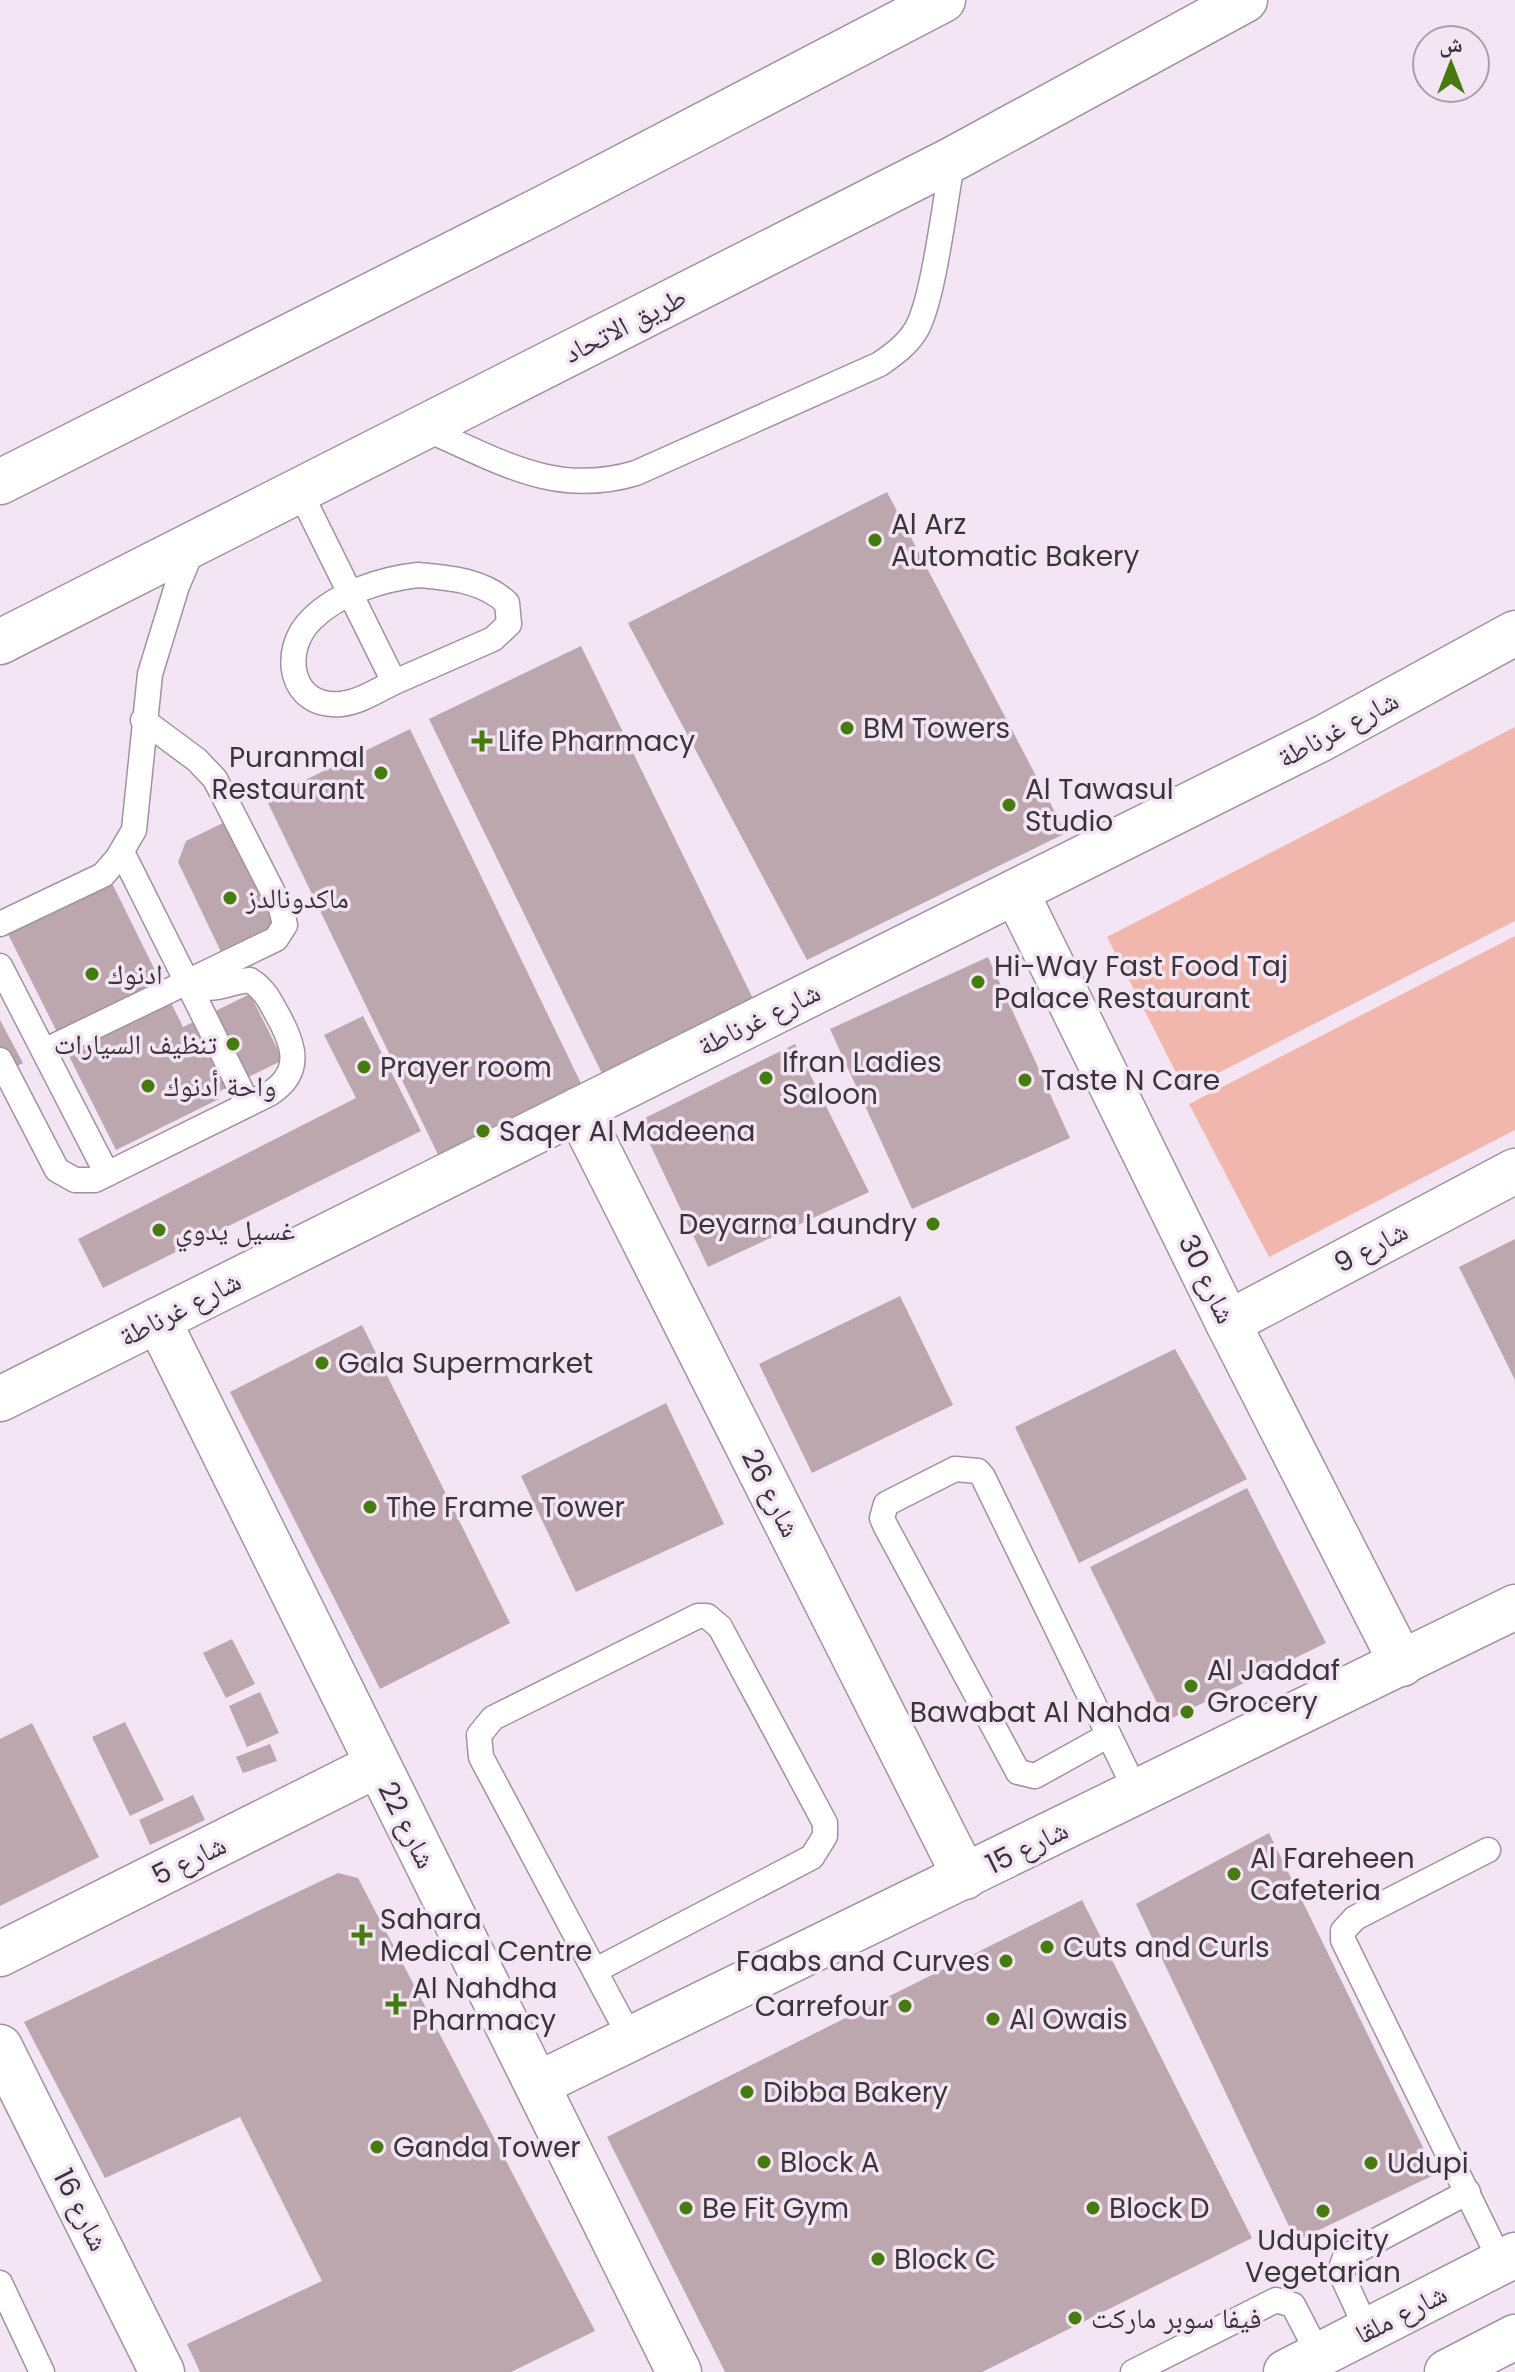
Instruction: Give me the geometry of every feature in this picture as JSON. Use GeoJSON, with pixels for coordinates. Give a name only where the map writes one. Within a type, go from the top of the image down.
{"type":"FeatureCollection","features":[{"type":"Feature","properties":{"kind":"main road"},"geometry":{"type":"LineString","coordinates":[[0,482],[546,207],[943,0]]}},
{"type":"Feature","properties":{"kind":"main road","name":"طريق الاتحاد"},"geometry":{"type":"LineString","coordinates":[[0,642],[953,159],[1245,0]]}},
{"type":"Feature","properties":{"kind":"main road","name":"شارع غرناطة"},"geometry":{"type":"LineString","coordinates":[[0,1399],[1323,738],[1515,633]]}},
{"type":"Feature","properties":{"kind":"main road","name":"شارع 30"},"geometry":{"type":"LineString","coordinates":[[1016,892],[1228,1323],[1402,1664]]}},
{"type":"Feature","properties":{"kind":"main road","name":"شارع 26"},"geometry":{"type":"LineString","coordinates":[[578,1110],[965,1877]]}},
{"type":"Feature","properties":{"kind":"main road","name":"شارع 9"},"geometry":{"type":"LineString","coordinates":[[1228,1323],[1515,1171]]}},
{"type":"Feature","properties":{"kind":"main road","name":"شارع 22"},"geometry":{"type":"LineString","coordinates":[[158,1320],[679,2372]]}},
{"type":"Feature","properties":{"kind":"main road","name":"شارع 15"},"geometry":{"type":"LineString","coordinates":[[538,2084],[1515,1607]]}},
{"type":"Feature","properties":{"kind":"main road","name":"شارع 5"},"geometry":{"type":"LineString","coordinates":[[0,1954],[377,1765]]}},
{"type":"Feature","properties":{"kind":"main road","name":"شارع 16"},"geometry":{"type":"LineString","coordinates":[[0,2047],[162,2372]]}},
{"type":"Feature","properties":{"kind":"main road","name":"شارع ملقا"},"geometry":{"type":"LineString","coordinates":[[1302,2364],[1508,2259]]}},
{"type":"Feature","properties":{"kind":"main road"},"geometry":{"type":"LineString","coordinates":[[1447,2372],[1515,2337]]}},
{"type":"Feature","properties":{"kind":"lane"},"geometry":{"type":"LineString","coordinates":[[423,428],[555,481],[582,484],[610,481],[636,473],[880,364],[901,349],[917,328],[926,302],[953,159]]}},
{"type":"Feature","properties":{"kind":"lane"},"geometry":{"type":"LineString","coordinates":[[299,490],[394,682]]}},
{"type":"Feature","properties":{"kind":"lane"},"geometry":{"type":"LineString","coordinates":[[0,924],[103,875],[122,852],[138,814],[143,720],[162,630],[195,544]]}},
{"type":"Feature","properties":{"kind":"lane"},"geometry":{"type":"LineString","coordinates":[[418,575],[475,584],[495,592],[507,603],[509,624],[503,633],[357,700],[329,704],[312,700],[294,682],[294,654],[304,628],[323,610],[351,596],[388,578],[418,575]]}},
{"type":"Feature","properties":{"kind":"lane"},"geometry":{"type":"LineString","coordinates":[[44,1051],[276,939],[285,925],[229,800],[215,779],[197,760],[143,720]]}},
{"type":"Feature","properties":{"kind":"lane"},"geometry":{"type":"LineString","coordinates":[[122,852],[248,1104]]}},
{"type":"Feature","properties":{"kind":"lane"},"geometry":{"type":"LineString","coordinates":[[0,966],[107,1174]]}},
{"type":"Feature","properties":{"kind":"lane"},"geometry":{"type":"LineString","coordinates":[[0,1060],[57,1170],[66,1177],[85,1182],[107,1174],[248,1104],[288,1079],[294,1056],[288,1033],[263,988],[250,980],[215,990],[202,990],[189,982]]}},
{"type":"Feature","properties":{"kind":"lane"},"geometry":{"type":"LineString","coordinates":[[1109,1735],[1035,1776],[1018,1772],[885,1525],[882,1518],[886,1504],[955,1469],[978,1471],[1109,1735],[1137,1793]]}},
{"type":"Feature","properties":{"kind":"lane"},"geometry":{"type":"LineString","coordinates":[[596,1970],[812,1857],[825,1836],[819,1812],[727,1640],[715,1621],[707,1616],[698,1616],[493,1718],[479,1735],[481,1757],[631,2039]]}},
{"type":"Feature","properties":{"kind":"lane"},"geometry":{"type":"LineString","coordinates":[[1488,1850],[1355,1918],[1343,1931],[1343,1940],[1468,2192],[1508,2259]]}},
{"type":"Feature","properties":{"kind":"lane"},"geometry":{"type":"LineString","coordinates":[[1368,2332],[1340,2271],[1345,2257],[1468,2192]]}},
{"type":"Feature","properties":{"kind":"lane"},"geometry":{"type":"LineString","coordinates":[[0,2283],[42,2372]]}},
{"type":"Feature","properties":{"kind":"lane"},"geometry":{"type":"LineString","coordinates":[[1133,2372],[1276,2300],[1293,2305],[1302,2364]]}},
{"type":"Feature","properties":{"kind":"shaded area"},"geometry":{"type":"Polygon","coordinates":[[[1515,727],[1515,921],[1185,1090],[1107,937],[1515,727]]]}},
{"type":"Feature","properties":{"kind":"shaded area"},"geometry":{"type":"Polygon","coordinates":[[[1515,936],[1515,1130],[1269,1257],[1189,1104],[1515,936]]]}},
{"type":"Feature","properties":{"kind":"building","name":"BM Towers"},"geometry":{"type":"Polygon","coordinates":[[[887,492],[1066,833],[807,960],[628,623],[887,492]]]}},
{"type":"Feature","properties":{"kind":"building"},"geometry":{"type":"Polygon","coordinates":[[[581,646],[762,1017],[610,1090],[429,719],[581,646]]]}},
{"type":"Feature","properties":{"kind":"building"},"geometry":{"type":"Polygon","coordinates":[[[410,729],[589,1100],[445,1169],[266,799],[410,729]]]}},
{"type":"Feature","properties":{"kind":"building","name":"ماكدونالدز"},"geometry":{"type":"Polygon","coordinates":[[[229,820],[279,927],[222,954],[178,862],[186,841],[229,820]]]}},
{"type":"Feature","properties":{"kind":"building"},"geometry":{"type":"Polygon","coordinates":[[[105,869],[183,1027],[250,994],[283,1060],[216,1093],[219,1099],[116,1150],[1,920],[105,869]]]}},
{"type":"Feature","properties":{"kind":"building"},"geometry":{"type":"Polygon","coordinates":[[[988,957],[1070,1138],[912,1209],[830,1029],[988,957]]]}},
{"type":"Feature","properties":{"kind":"building"},"geometry":{"type":"Polygon","coordinates":[[[363,1016],[421,1131],[103,1288],[78,1239],[356,1098],[324,1035],[363,1016]]]}},
{"type":"Feature","properties":{"kind":"building"},"geometry":{"type":"Polygon","coordinates":[[[0,1020],[23,1063],[0,1075],[0,1020]]]}},
{"type":"Feature","properties":{"kind":"building"},"geometry":{"type":"Polygon","coordinates":[[[795,1044],[869,1192],[708,1267],[639,1121],[795,1044]]]}},
{"type":"Feature","properties":{"kind":"building"},"geometry":{"type":"Polygon","coordinates":[[[1515,1239],[1515,1380],[1459,1267],[1515,1239]]]}},
{"type":"Feature","properties":{"kind":"building"},"geometry":{"type":"Polygon","coordinates":[[[900,1296],[953,1405],[812,1473],[759,1364],[900,1296]]]}},
{"type":"Feature","properties":{"kind":"building","name":"The Frame Tower"},"geometry":{"type":"Polygon","coordinates":[[[362,1325],[510,1623],[380,1689],[230,1392],[362,1325]]]}},
{"type":"Feature","properties":{"kind":"building"},"geometry":{"type":"Polygon","coordinates":[[[1175,1349],[1247,1479],[1079,1563],[1015,1427],[1175,1349]]]}},
{"type":"Feature","properties":{"kind":"building"},"geometry":{"type":"Polygon","coordinates":[[[666,1403],[724,1524],[576,1592],[521,1476],[666,1403]]]}},
{"type":"Feature","properties":{"kind":"building"},"geometry":{"type":"Polygon","coordinates":[[[1247,1488],[1326,1643],[1166,1721],[1090,1567],[1247,1488]]]}},
{"type":"Feature","properties":{"kind":"building"},"geometry":{"type":"Polygon","coordinates":[[[232,1639],[255,1684],[226,1698],[203,1653],[232,1639]]]}},
{"type":"Feature","properties":{"kind":"building"},"geometry":{"type":"Polygon","coordinates":[[[260,1692],[279,1733],[247,1747],[229,1706],[260,1692]]]}},
{"type":"Feature","properties":{"kind":"building"},"geometry":{"type":"Polygon","coordinates":[[[125,1722],[164,1800],[130,1816],[92,1737],[125,1722]]]}},
{"type":"Feature","properties":{"kind":"building"},"geometry":{"type":"Polygon","coordinates":[[[32,1723],[99,1857],[0,1906],[0,1739],[32,1723]]]}},
{"type":"Feature","properties":{"kind":"building"},"geometry":{"type":"Polygon","coordinates":[[[270,1744],[277,1761],[243,1773],[236,1757],[270,1744]]]}},
{"type":"Feature","properties":{"kind":"building"},"geometry":{"type":"Polygon","coordinates":[[[193,1795],[205,1820],[150,1845],[139,1820],[193,1795]]]}},
{"type":"Feature","properties":{"kind":"building"},"geometry":{"type":"Polygon","coordinates":[[[1269,1833],[1436,2174],[1296,2241],[1136,1904],[1269,1833]]]}},
{"type":"Feature","properties":{"kind":"building","name":"Ganda Tower"},"geometry":{"type":"Polygon","coordinates":[[[338,1873],[358,1878],[595,2331],[511,2372],[200,2372],[187,2344],[322,2281],[240,2117],[105,2178],[24,2022],[338,1873]]]}},
{"type":"Feature","properties":{"kind":"building","name":"Al Owais"},"geometry":{"type":"Polygon","coordinates":[[[1082,1900],[1252,2238],[982,2372],[725,2372],[607,2137],[1082,1900]]]}},
{"type":"Feature","properties":{"kind":"place","name":"Al Arz Automatic Bakery"},"geometry":{"type":"Point","coordinates":[875,540]}},
{"type":"Feature","properties":{"kind":"place","name":"BM Towers"},"geometry":{"type":"Point","coordinates":[847,728]}},
{"type":"Feature","properties":{"kind":"place","name":"Life Pharmacy"},"geometry":{"type":"Point","coordinates":[482,741]}},
{"type":"Feature","properties":{"kind":"place","name":"Puranmal Restaurant"},"geometry":{"type":"Point","coordinates":[381,773]}},
{"type":"Feature","properties":{"kind":"place","name":"Al Tawasul Studio"},"geometry":{"type":"Point","coordinates":[1009,805]}},
{"type":"Feature","properties":{"kind":"place","name":"ماكدونالدز"},"geometry":{"type":"Point","coordinates":[230,898]}},
{"type":"Feature","properties":{"kind":"place","name":"ادنوك"},"geometry":{"type":"Point","coordinates":[92,974]}},
{"type":"Feature","properties":{"kind":"place","name":"Hi-Way Fast Food Taj Palace Restaurant"},"geometry":{"type":"Point","coordinates":[978,982]}},
{"type":"Feature","properties":{"kind":"place","name":"تنظيف السيارات"},"geometry":{"type":"Point","coordinates":[233,1044]}},
{"type":"Feature","properties":{"kind":"place","name":"Prayer room"},"geometry":{"type":"Point","coordinates":[364,1067]}},
{"type":"Feature","properties":{"kind":"place","name":"Ifran Ladies Saloon"},"geometry":{"type":"Point","coordinates":[766,1078]}},
{"type":"Feature","properties":{"kind":"place","name":"Taste N Care"},"geometry":{"type":"Point","coordinates":[1025,1080]}},
{"type":"Feature","properties":{"kind":"place","name":"واحة أدنوك"},"geometry":{"type":"Point","coordinates":[148,1086]}},
{"type":"Feature","properties":{"kind":"place","name":"Saqer Al Madeena"},"geometry":{"type":"Point","coordinates":[483,1131]}},
{"type":"Feature","properties":{"kind":"place","name":"Deyarna Laundry"},"geometry":{"type":"Point","coordinates":[933,1224]}},
{"type":"Feature","properties":{"kind":"place","name":"غسيل يدوي"},"geometry":{"type":"Point","coordinates":[159,1230]}},
{"type":"Feature","properties":{"kind":"place","name":"Gala Supermarket"},"geometry":{"type":"Point","coordinates":[322,1363]}},
{"type":"Feature","properties":{"kind":"place","name":"The Frame Tower"},"geometry":{"type":"Point","coordinates":[370,1507]}},
{"type":"Feature","properties":{"kind":"place","name":"Al Jaddaf Grocery"},"geometry":{"type":"Point","coordinates":[1191,1686]}},
{"type":"Feature","properties":{"kind":"place","name":"Bawabat Al Nahda"},"geometry":{"type":"Point","coordinates":[1187,1712]}},
{"type":"Feature","properties":{"kind":"place","name":"Al Fareheen Cafeteria"},"geometry":{"type":"Point","coordinates":[1234,1874]}},
{"type":"Feature","properties":{"kind":"place","name":"Sahara Medical Centre"},"geometry":{"type":"Point","coordinates":[362,1935]}},
{"type":"Feature","properties":{"kind":"place","name":"Cuts and Curls"},"geometry":{"type":"Point","coordinates":[1047,1947]}},
{"type":"Feature","properties":{"kind":"place","name":"Faabs and Curves"},"geometry":{"type":"Point","coordinates":[1006,1961]}},
{"type":"Feature","properties":{"kind":"place","name":"Al Nahdha Pharmacy"},"geometry":{"type":"Point","coordinates":[396,2004]}},
{"type":"Feature","properties":{"kind":"place","name":"Carrefour"},"geometry":{"type":"Point","coordinates":[905,2006]}},
{"type":"Feature","properties":{"kind":"place","name":"Al Owais"},"geometry":{"type":"Point","coordinates":[993,2019]}},
{"type":"Feature","properties":{"kind":"place","name":"Dibba Bakery"},"geometry":{"type":"Point","coordinates":[747,2092]}},
{"type":"Feature","properties":{"kind":"place","name":"Ganda Tower"},"geometry":{"type":"Point","coordinates":[377,2147]}},
{"type":"Feature","properties":{"kind":"place","name":"Block A"},"geometry":{"type":"Point","coordinates":[764,2162]}},
{"type":"Feature","properties":{"kind":"place","name":"Udupi"},"geometry":{"type":"Point","coordinates":[1371,2163]}},
{"type":"Feature","properties":{"kind":"place","name":"Be Fit Gym"},"geometry":{"type":"Point","coordinates":[686,2208]}},
{"type":"Feature","properties":{"kind":"place","name":"Block D"},"geometry":{"type":"Point","coordinates":[1093,2208]}},
{"type":"Feature","properties":{"kind":"place","name":"Udupicity Vegetarian"},"geometry":{"type":"Point","coordinates":[1323,2211]}},
{"type":"Feature","properties":{"kind":"place","name":"Block C"},"geometry":{"type":"Point","coordinates":[878,2259]}},
{"type":"Feature","properties":{"kind":"place","name":"فيفا سوبر ماركت"},"geometry":{"type":"Point","coordinates":[1075,2318]}}]}
